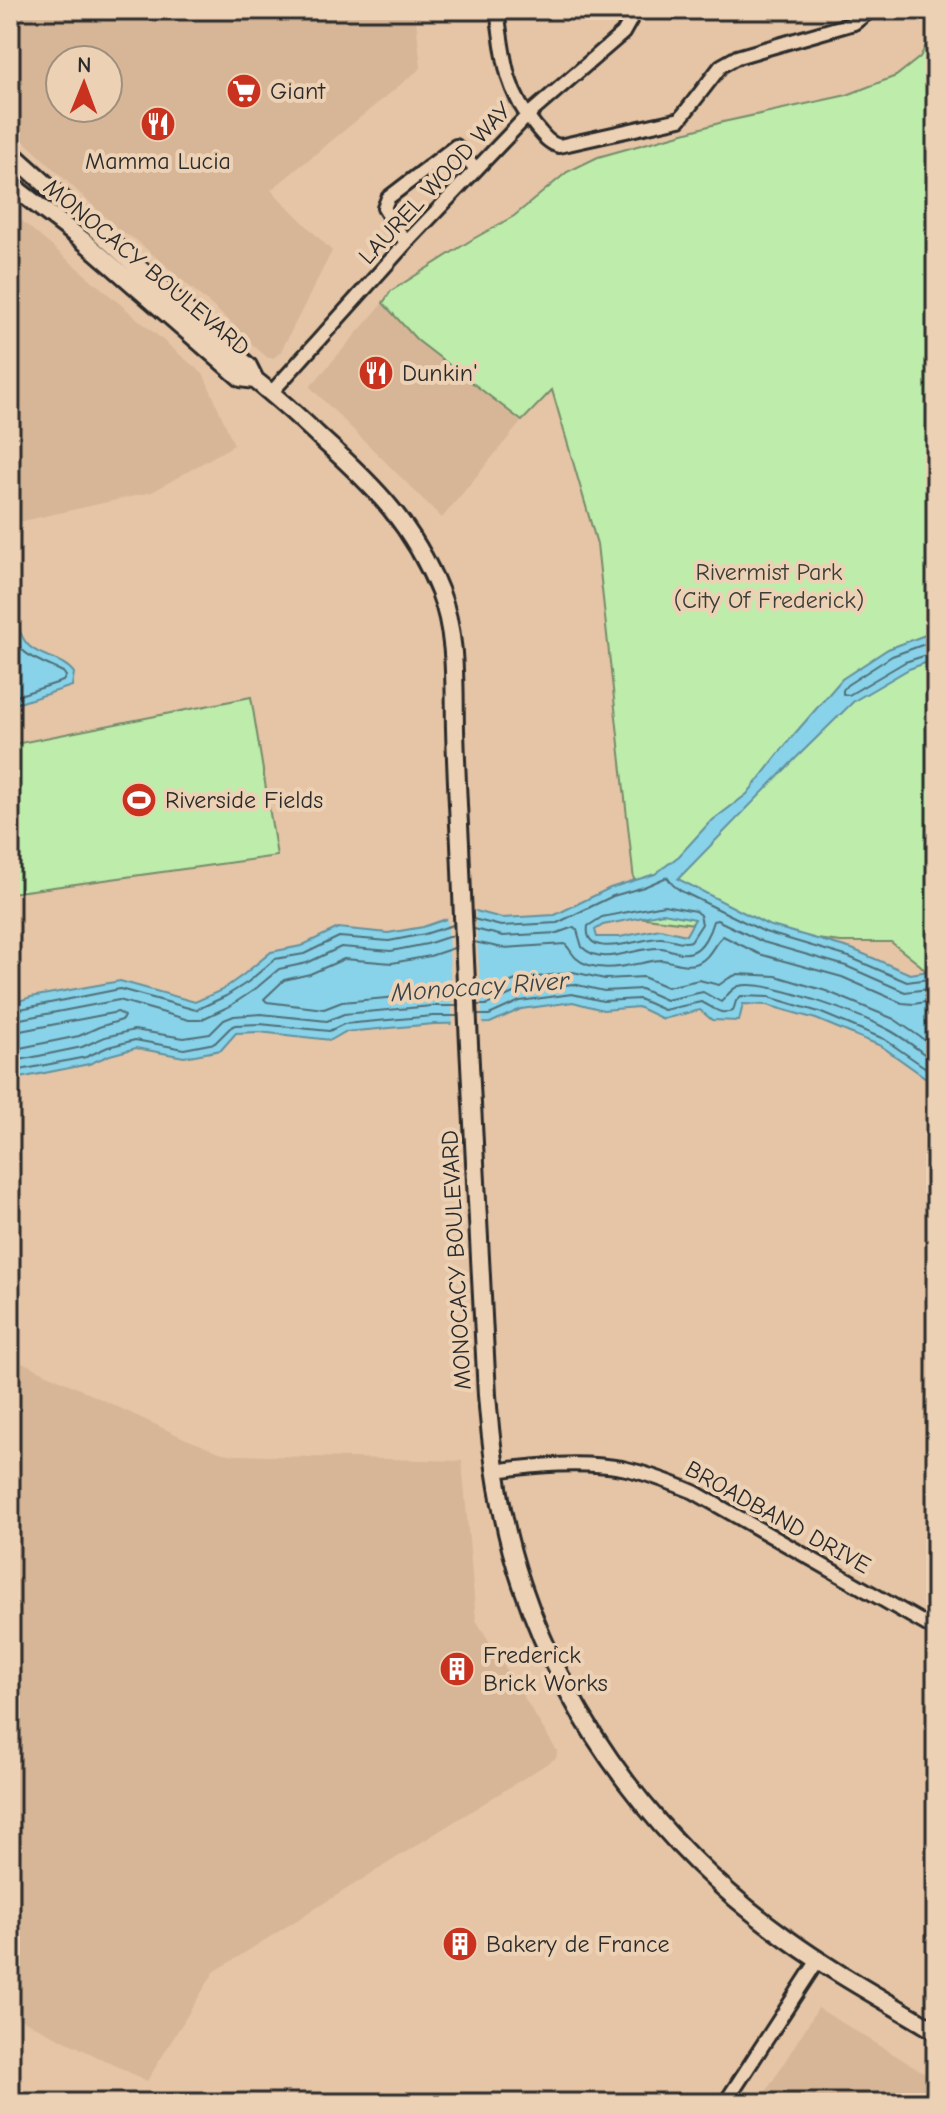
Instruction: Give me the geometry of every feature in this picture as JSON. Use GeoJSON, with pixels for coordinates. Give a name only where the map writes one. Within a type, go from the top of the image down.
{"type":"FeatureCollection","features":[{"type":"Feature","properties":{"kind":"main road","name":"MONOCACY BOULEVARD"},"geometry":{"type":"LineString","coordinates":[[10,152],[248,366],[255,380],[362,476],[384,498],[422,553],[441,595],[455,673],[455,730],[487,1395],[495,1471],[521,1584],[566,1687],[591,1732],[617,1771],[676,1843],[749,1910],[818,1960],[936,2031]]}},
{"type":"Feature","properties":{"kind":"main road","name":"MONOCACY BOULEVARD"},"geometry":{"type":"LineString","coordinates":[[10,184],[93,249],[241,378],[255,380]]}},
{"type":"Feature","properties":{"kind":"street"},"geometry":{"type":"LineString","coordinates":[[497,10],[508,79],[513,92],[527,116],[548,141],[559,146],[680,119],[721,66],[737,57],[854,23],[871,10]]}},
{"type":"Feature","properties":{"kind":"street","name":"LAUREL WOOD WAY"},"geometry":{"type":"LineString","coordinates":[[271,393],[406,243],[527,116],[623,33],[636,10]]}},
{"type":"Feature","properties":{"kind":"street"},"geometry":{"type":"LineString","coordinates":[[406,243],[384,208],[388,198],[456,146],[476,169]]}},
{"type":"Feature","properties":{"kind":"street","name":"BROADBAND DRIVE"},"geometry":{"type":"LineString","coordinates":[[495,1471],[570,1464],[619,1468],[662,1479],[694,1492],[936,1630]]}},
{"type":"Feature","properties":{"kind":"street"},"geometry":{"type":"LineString","coordinates":[[727,2100],[818,1960]]}},
{"type":"Feature","properties":{"kind":"shaded area"},"geometry":{"type":"Polygon","coordinates":[[[10,10],[415,10],[421,68],[271,190],[332,251],[280,353],[268,358],[136,240],[120,231],[10,128],[10,10]]]}},
{"type":"Feature","properties":{"kind":"shaded area"},"geometry":{"type":"Polygon","coordinates":[[[10,211],[204,375],[234,445],[152,492],[10,524],[10,211]]]}},
{"type":"Feature","properties":{"kind":"shaded area"},"geometry":{"type":"Polygon","coordinates":[[[383,303],[417,340],[522,421],[442,518],[310,387],[383,303]]]}},
{"type":"Feature","properties":{"kind":"shaded area"},"geometry":{"type":"Polygon","coordinates":[[[10,1360],[26,1364],[222,1453],[462,1461],[476,1620],[557,1751],[556,1758],[214,1972],[147,2081],[10,2014],[10,1360]]]}},
{"type":"Feature","properties":{"kind":"shaded area"},"geometry":{"type":"Polygon","coordinates":[[[818,2008],[936,2080],[936,2103],[759,2103],[818,2008]]]}},
{"type":"Feature","properties":{"kind":"green space","name":"Rivermist Park (City Of Frederick)"},"geometry":{"type":"Polygon","coordinates":[[[936,27],[936,982],[891,942],[841,942],[638,917],[597,544],[552,390],[522,421],[417,340],[383,303],[391,291],[514,216],[567,172],[598,157],[723,122],[847,95],[896,76],[920,57],[936,27]]]}},
{"type":"Feature","properties":{"kind":"green space","name":"Riverside Fields"},"geometry":{"type":"Polygon","coordinates":[[[251,697],[277,856],[10,893],[10,745],[251,697]]]}},
{"type":"Feature","properties":{"kind":"water"},"geometry":{"type":"Polygon","coordinates":[[[10,611],[29,646],[64,664],[74,673],[72,686],[10,706],[10,611]]]}},
{"type":"Feature","properties":{"kind":"water","name":"Monocacy River"},"geometry":{"type":"Polygon","coordinates":[[[936,631],[936,659],[909,669],[854,701],[678,879],[768,925],[852,949],[910,974],[936,970],[936,992],[933,996],[936,998],[936,1085],[881,1046],[816,1019],[767,1005],[743,1004],[739,1021],[712,1020],[700,1010],[663,1019],[638,1007],[603,1010],[573,1002],[521,1009],[490,1023],[434,1024],[345,1032],[331,1040],[259,1032],[236,1033],[221,1050],[184,1057],[136,1048],[89,1064],[10,1080],[10,1004],[31,997],[120,981],[195,1002],[222,990],[271,952],[301,946],[338,928],[388,933],[423,927],[472,910],[502,918],[555,915],[610,888],[655,874],[679,856],[709,823],[747,794],[842,679],[888,649],[936,631]],[[663,913],[603,925],[595,930],[597,937],[620,937],[660,929],[686,935],[695,919],[663,913]]]}},
{"type":"Feature","properties":{"kind":"pier"},"geometry":{"type":"Polygon","coordinates":[[[473,906],[483,1027],[453,1028],[447,914],[473,906]]]}},
{"type":"Feature","properties":{"kind":"place","name":"Giant"},"geometry":{"type":"Point","coordinates":[244,91]}},
{"type":"Feature","properties":{"kind":"place","name":"Mamma Lucia"},"geometry":{"type":"Point","coordinates":[158,124]}},
{"type":"Feature","properties":{"kind":"place","name":"Dunkin'"},"geometry":{"type":"Point","coordinates":[376,373]}},
{"type":"Feature","properties":{"kind":"place","name":"Riverside Fields"},"geometry":{"type":"Point","coordinates":[139,800]}},
{"type":"Feature","properties":{"kind":"place","name":"Frederick Brick Works"},"geometry":{"type":"Point","coordinates":[457,1669]}},
{"type":"Feature","properties":{"kind":"place","name":"Bakery de France"},"geometry":{"type":"Point","coordinates":[460,1944]}}]}
